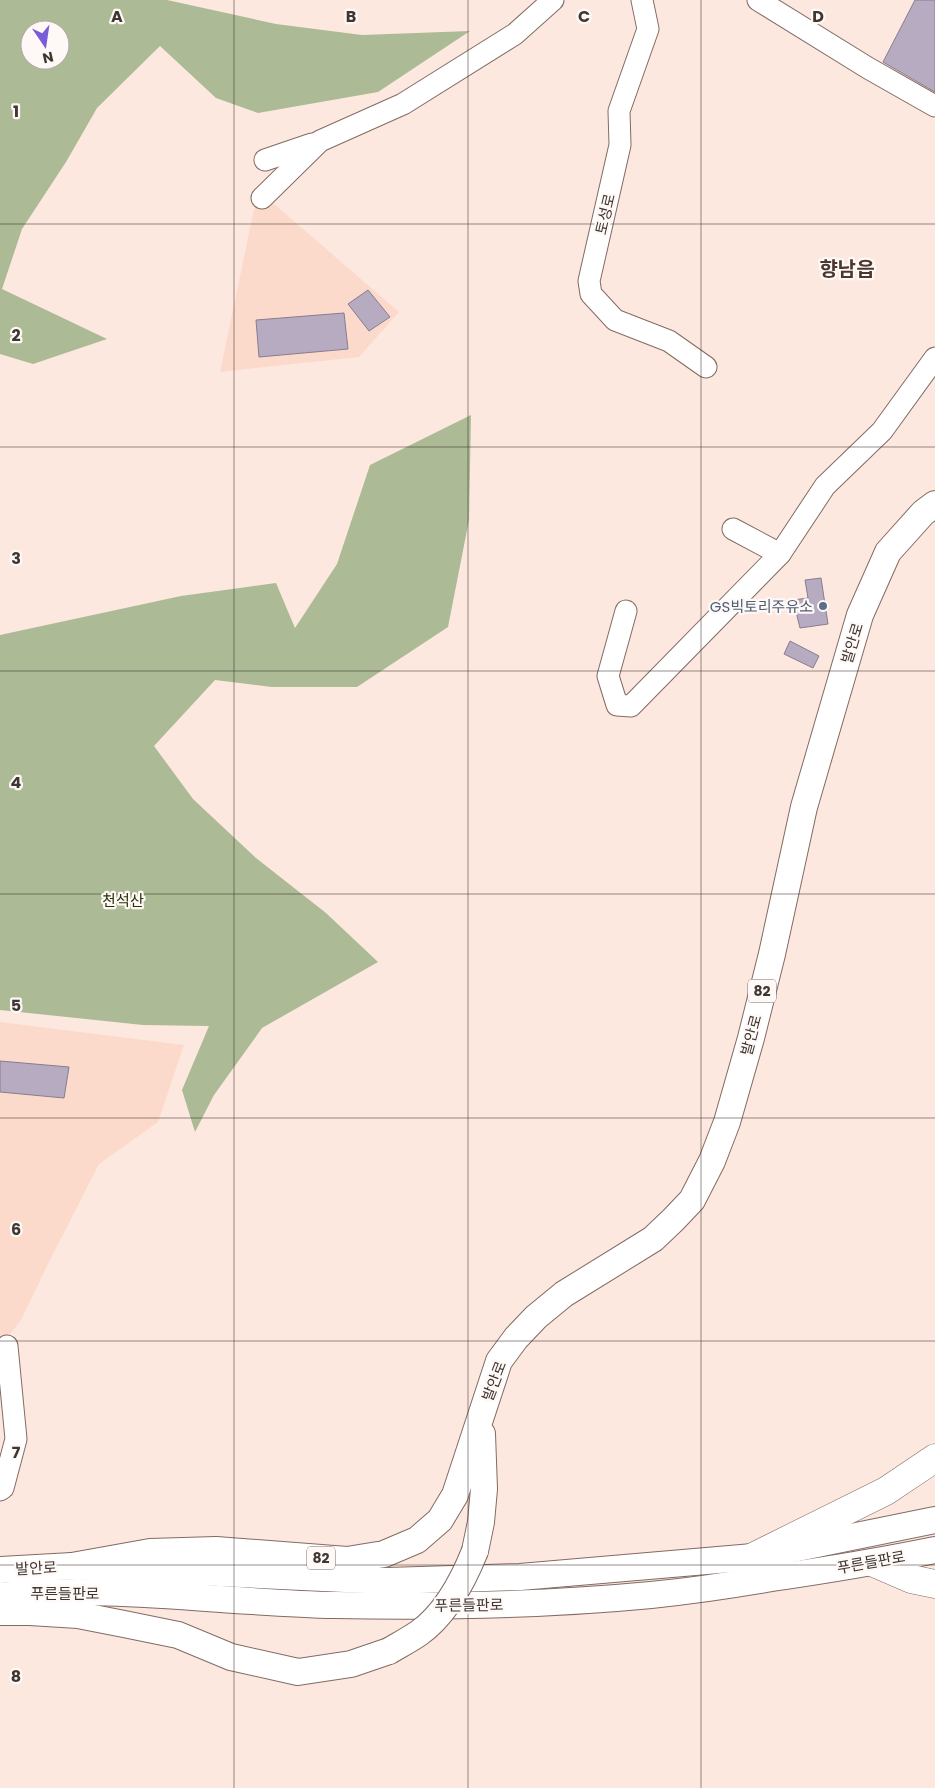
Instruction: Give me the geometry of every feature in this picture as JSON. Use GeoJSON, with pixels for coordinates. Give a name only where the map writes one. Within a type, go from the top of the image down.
{"type":"FeatureCollection","features":[{"type":"Feature","properties":{"kind":"highway"},"geometry":{"type":"LineString","coordinates":[[753,1557],[886,1491],[935,1458]]}},
{"type":"Feature","properties":{"kind":"highway"},"geometry":{"type":"LineString","coordinates":[[874,1563],[911,1579],[935,1584]]}},
{"type":"Feature","properties":{"kind":"main road","name":"발안로"},"geometry":{"type":"LineString","coordinates":[[483,1409],[499,1361],[530,1324],[564,1294],[653,1238],[674,1220],[692,1200],[712,1161],[727,1122],[750,1038],[772,954],[804,807],[860,615],[888,552],[923,513],[935,504]]}},
{"type":"Feature","properties":{"kind":"main road","name":"82"},"geometry":{"type":"LineString","coordinates":[[0,1612],[78,1615],[124,1624],[178,1635],[232,1657],[298,1672],[351,1664],[389,1650],[420,1632],[444,1609],[467,1572],[476,1552],[484,1489],[482,1455],[483,1409]]}},
{"type":"Feature","properties":{"kind":"main road","name":"82"},"geometry":{"type":"LineString","coordinates":[[72,1566],[159,1552],[216,1550],[347,1560],[384,1554],[417,1540],[440,1520],[455,1495],[483,1409]]}},
{"type":"Feature","properties":{"kind":"main road","name":"푸른들판로"},"geometry":{"type":"LineString","coordinates":[[72,1566],[387,1581],[520,1577],[753,1557],[935,1520]]}},
{"type":"Feature","properties":{"kind":"main road","name":"푸른들판로"},"geometry":{"type":"LineString","coordinates":[[0,1596],[24,1593],[87,1592],[299,1604],[477,1605],[651,1595],[874,1563],[935,1550]]}},
{"type":"Feature","properties":{"kind":"main road","name":"발안로"},"geometry":{"type":"LineString","coordinates":[[0,1570],[72,1566]]}},
{"type":"Feature","properties":{"kind":"street"},"geometry":{"type":"LineString","coordinates":[[266,160],[320,141],[402,104],[515,34],[553,0]]}},
{"type":"Feature","properties":{"kind":"street","name":"토성로"},"geometry":{"type":"LineString","coordinates":[[642,0],[648,29],[619,111],[620,145],[589,281],[591,294],[615,320],[669,341],[706,367]]}},
{"type":"Feature","properties":{"kind":"street"},"geometry":{"type":"LineString","coordinates":[[758,0],[868,68],[935,106]]}},
{"type":"Feature","properties":{"kind":"street"},"geometry":{"type":"LineString","coordinates":[[262,198],[320,141]]}},
{"type":"Feature","properties":{"kind":"street"},"geometry":{"type":"LineString","coordinates":[[626,611],[608,676],[617,705],[631,706],[780,554],[825,486],[882,431],[935,358]]}},
{"type":"Feature","properties":{"kind":"street"},"geometry":{"type":"LineString","coordinates":[[733,529],[780,554]]}},
{"type":"Feature","properties":{"kind":"street"},"geometry":{"type":"LineString","coordinates":[[0,1490],[16,1439],[7,1346]]}},
{"type":"Feature","properties":{"kind":"shaded area"},"geometry":{"type":"Polygon","coordinates":[[[273,203],[399,312],[359,357],[220,372],[254,209],[273,203]]]}},
{"type":"Feature","properties":{"kind":"shaded area"},"geometry":{"type":"Polygon","coordinates":[[[0,1022],[184,1045],[158,1122],[99,1164],[21,1320],[0,1347],[0,1022]]]}},
{"type":"Feature","properties":{"kind":"green space"},"geometry":{"type":"Polygon","coordinates":[[[0,0],[167,0],[276,24],[362,35],[470,31],[378,92],[258,113],[216,98],[160,46],[97,108],[66,162],[22,229],[2,289],[107,339],[33,364],[0,354],[0,0]]]}},
{"type":"Feature","properties":{"kind":"green space","name":"천석산"},"geometry":{"type":"Polygon","coordinates":[[[471,415],[469,520],[448,627],[357,687],[272,687],[215,680],[154,746],[193,799],[256,858],[326,913],[378,962],[262,1028],[214,1095],[195,1132],[182,1090],[209,1026],[143,1025],[0,1010],[0,635],[181,596],[276,583],[295,628],[337,564],[370,465],[471,415]]]}},
{"type":"Feature","properties":{"kind":"building"},"geometry":{"type":"Polygon","coordinates":[[[915,0],[935,0],[935,92],[883,62],[915,0]]]}},
{"type":"Feature","properties":{"kind":"building"},"geometry":{"type":"Polygon","coordinates":[[[368,290],[390,317],[369,331],[348,304],[368,290]]]}},
{"type":"Feature","properties":{"kind":"building"},"geometry":{"type":"Polygon","coordinates":[[[344,313],[348,349],[259,357],[256,320],[344,313]]]}},
{"type":"Feature","properties":{"kind":"building"},"geometry":{"type":"Polygon","coordinates":[[[821,578],[828,624],[800,628],[793,600],[808,598],[805,580],[821,578]]]}},
{"type":"Feature","properties":{"kind":"building"},"geometry":{"type":"Polygon","coordinates":[[[790,641],[819,656],[813,668],[784,654],[790,641]]]}},
{"type":"Feature","properties":{"kind":"building"},"geometry":{"type":"Polygon","coordinates":[[[0,1061],[69,1067],[64,1098],[0,1092],[0,1061]]]}},
{"type":"Feature","properties":{"kind":"place","name":"GS빅토리주유소"},"geometry":{"type":"Point","coordinates":[823,606]}},
{"type":"Feature","properties":{"kind":"district","name":"향남읍"},"geometry":{"type":"Point","coordinates":[847,269]}}]}
